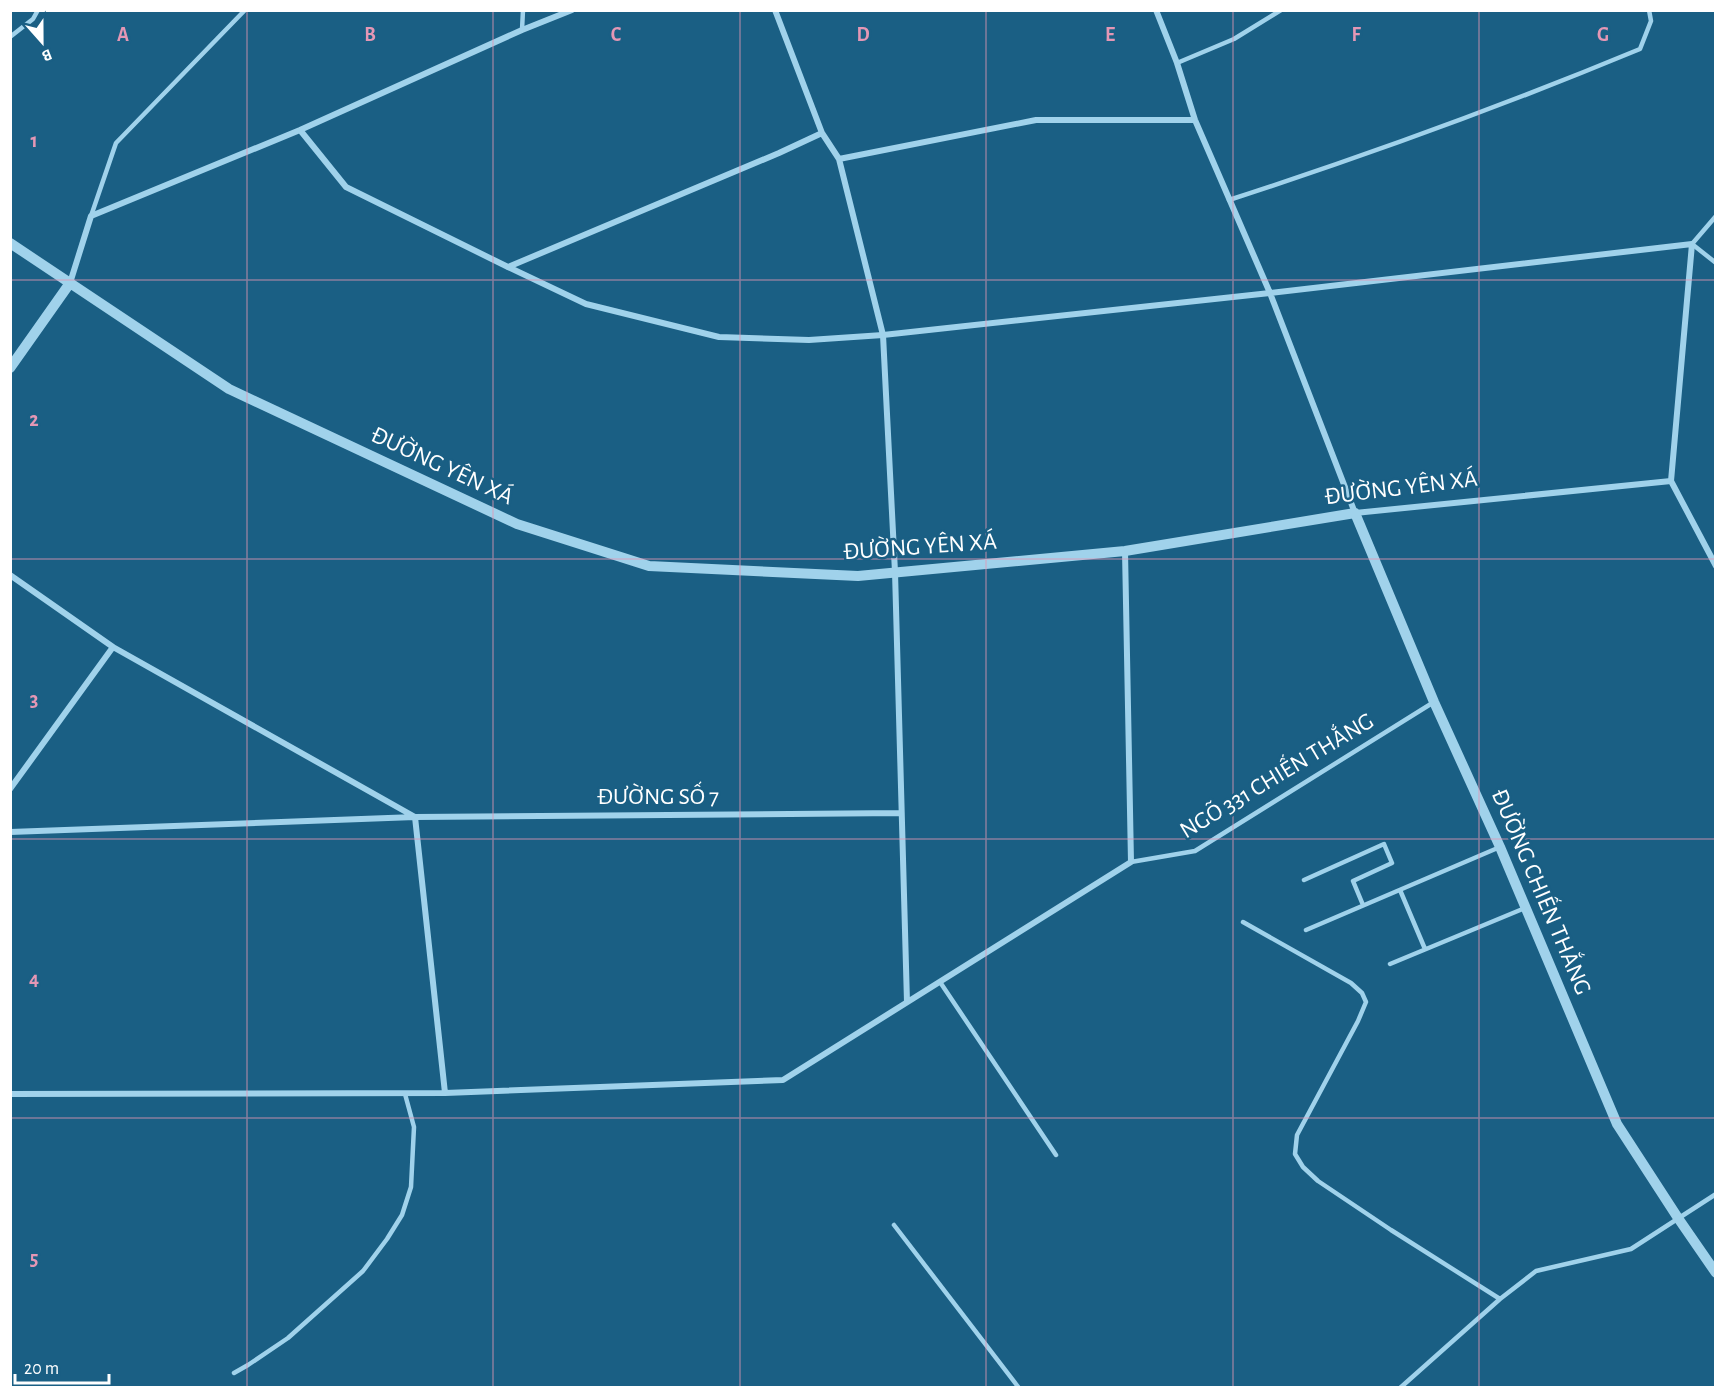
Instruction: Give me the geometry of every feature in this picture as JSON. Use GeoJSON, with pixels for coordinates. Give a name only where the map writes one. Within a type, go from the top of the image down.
{"type":"FeatureCollection","features":[{"type":"Feature","properties":{"kind":"street"},"geometry":{"type":"LineString","coordinates":[[10,368],[70,283],[91,216],[300,130],[522,30],[572,10]]}},
{"type":"Feature","properties":{"kind":"street"},"geometry":{"type":"LineString","coordinates":[[775,10],[822,133],[839,159],[883,335],[895,572],[907,1002]]}},
{"type":"Feature","properties":{"kind":"street"},"geometry":{"type":"LineString","coordinates":[[1156,10],[1177,63],[1195,120],[1270,293],[1355,513]]}},
{"type":"Feature","properties":{"kind":"street"},"geometry":{"type":"LineString","coordinates":[[839,159],[1036,120],[1195,120]]}},
{"type":"Feature","properties":{"kind":"street"},"geometry":{"type":"LineString","coordinates":[[300,130],[346,188],[586,304],[719,337],[809,340],[883,335],[1692,244],[1671,481],[1716,566]]}},
{"type":"Feature","properties":{"kind":"street"},"geometry":{"type":"LineString","coordinates":[[508,267],[822,133]]}},
{"type":"Feature","properties":{"kind":"street","name":"ĐƯỜNG YÊN XÁ"},"geometry":{"type":"LineString","coordinates":[[10,243],[229,389],[517,524],[649,566],[858,576],[1125,551],[1355,513],[1671,481]]}},
{"type":"Feature","properties":{"kind":"street","name":"ĐƯỜNG CHIẾN THẮNG"},"geometry":{"type":"LineString","coordinates":[[1355,513],[1434,702],[1500,848],[1617,1124],[1716,1273]]}},
{"type":"Feature","properties":{"kind":"street"},"geometry":{"type":"LineString","coordinates":[[10,1094],[445,1094],[783,1080],[1131,862],[1125,551]]}},
{"type":"Feature","properties":{"kind":"street"},"geometry":{"type":"LineString","coordinates":[[10,575],[113,646],[415,817],[445,1094]]}},
{"type":"Feature","properties":{"kind":"street"},"geometry":{"type":"LineString","coordinates":[[10,789],[113,646]]}},
{"type":"Feature","properties":{"kind":"street","name":"ĐƯỜNG SỐ 7"},"geometry":{"type":"LineString","coordinates":[[10,832],[415,817],[902,813]]}},
{"type":"Feature","properties":{"kind":"lane"},"geometry":{"type":"LineString","coordinates":[[10,37],[33,19],[38,10]]}},
{"type":"Feature","properties":{"kind":"lane"},"geometry":{"type":"LineString","coordinates":[[91,216],[116,143],[245,10]]}},
{"type":"Feature","properties":{"kind":"lane"},"geometry":{"type":"LineString","coordinates":[[522,30],[523,10]]}},
{"type":"Feature","properties":{"kind":"lane"},"geometry":{"type":"LineString","coordinates":[[1177,63],[1234,39],[1281,10]]}},
{"type":"Feature","properties":{"kind":"lane"},"geometry":{"type":"LineString","coordinates":[[1229,200],[1538,92],[1640,49],[1651,21],[1650,10]]}},
{"type":"Feature","properties":{"kind":"lane"},"geometry":{"type":"LineString","coordinates":[[1716,216],[1692,244],[1716,263]]}},
{"type":"Feature","properties":{"kind":"lane","name":"NGÕ 331 CHIẾN THẮNG"},"geometry":{"type":"LineString","coordinates":[[1131,862],[1195,851],[1434,702]]}},
{"type":"Feature","properties":{"kind":"lane"},"geometry":{"type":"LineString","coordinates":[[1304,880],[1384,844],[1392,863],[1353,881],[1363,905]]}},
{"type":"Feature","properties":{"kind":"lane"},"geometry":{"type":"LineString","coordinates":[[1306,930],[1500,848]]}},
{"type":"Feature","properties":{"kind":"lane"},"geometry":{"type":"LineString","coordinates":[[1400,890],[1425,950]]}},
{"type":"Feature","properties":{"kind":"lane"},"geometry":{"type":"LineString","coordinates":[[1390,964],[1525,908]]}},
{"type":"Feature","properties":{"kind":"lane"},"geometry":{"type":"LineString","coordinates":[[1243,922],[1351,983],[1362,993],[1365,1002],[1358,1021],[1297,1135],[1295,1154],[1303,1167],[1318,1181],[1391,1230],[1500,1299]]}},
{"type":"Feature","properties":{"kind":"lane"},"geometry":{"type":"LineString","coordinates":[[940,982],[1056,1155]]}},
{"type":"Feature","properties":{"kind":"lane"},"geometry":{"type":"LineString","coordinates":[[234,1373],[288,1338],[363,1271],[402,1215],[411,1187],[414,1127],[405,1094]]}},
{"type":"Feature","properties":{"kind":"lane"},"geometry":{"type":"LineString","coordinates":[[1400,1388],[1500,1299],[1536,1271],[1631,1249],[1716,1194]]}},
{"type":"Feature","properties":{"kind":"lane"},"geometry":{"type":"LineString","coordinates":[[894,1226],[1019,1388]]}}]}
